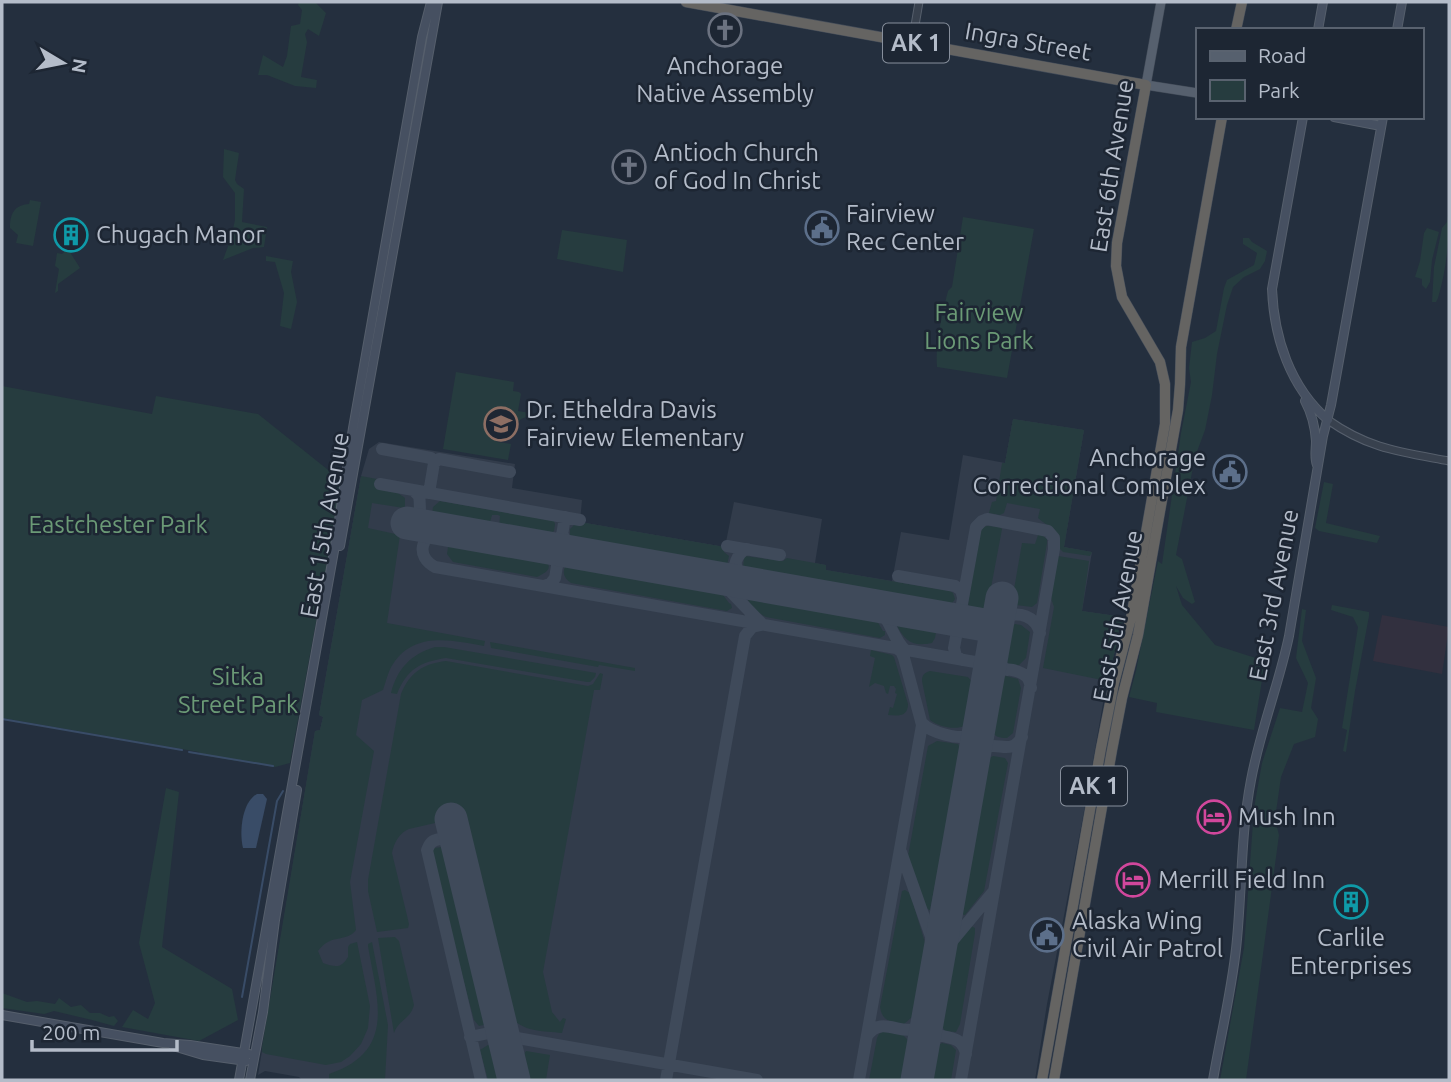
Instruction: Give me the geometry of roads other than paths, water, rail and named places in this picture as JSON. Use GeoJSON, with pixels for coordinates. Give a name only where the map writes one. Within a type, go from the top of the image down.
{"type":"FeatureCollection","features":[{"type":"Feature","properties":{"kind":"highway","name":"Ingra Street"},"geometry":{"type":"LineString","coordinates":[[686,2],[1146,85]]}},
{"type":"Feature","properties":{"kind":"highway"},"geometry":{"type":"LineString","coordinates":[[1236,28],[1242,2]]}},
{"type":"Feature","properties":{"kind":"highway","name":"East 6th Avenue"},"geometry":{"type":"LineString","coordinates":[[1146,85],[1117,243],[1116,266],[1122,297],[1160,362],[1165,384],[1165,424],[1153,494]]}},
{"type":"Feature","properties":{"kind":"highway","name":"East 5th Avenue"},"geometry":{"type":"LineString","coordinates":[[1054,1080],[1112,750],[1137,640],[1178,410],[1181,347],[1222,119]]}},
{"type":"Feature","properties":{"kind":"highway","name":"East 5th Avenue"},"geometry":{"type":"LineString","coordinates":[[1042,1080],[1101,748],[1114,682],[1130,622],[1153,494]]}},
{"type":"Feature","properties":{"kind":"main road","name":"East 15th Avenue"},"geometry":{"type":"LineString","coordinates":[[239,1080],[334,554],[353,428],[422,37],[431,2]]}},
{"type":"Feature","properties":{"kind":"main road","name":"East 15th Avenue"},"geometry":{"type":"LineString","coordinates":[[250,1080],[286,856],[438,2]]}},
{"type":"Feature","properties":{"kind":"main road","name":"East 6th Avenue"},"geometry":{"type":"LineString","coordinates":[[1146,85],[1161,2]]}},
{"type":"Feature","properties":{"kind":"main road"},"geometry":{"type":"LineString","coordinates":[[1318,28],[1323,2]]}},
{"type":"Feature","properties":{"kind":"main road"},"geometry":{"type":"LineString","coordinates":[[1397,28],[1402,2]]}},
{"type":"Feature","properties":{"kind":"main road","name":"Ingra Street"},"geometry":{"type":"LineString","coordinates":[[1146,85],[1196,93]]}},
{"type":"Feature","properties":{"kind":"main road"},"geometry":{"type":"LineString","coordinates":[[1303,119],[1272,289],[1274,317],[1289,374],[1312,416],[1315,430],[1314,457],[1318,468]]}},
{"type":"Feature","properties":{"kind":"main road"},"geometry":{"type":"LineString","coordinates":[[1344,119],[1364,123],[1381,120]]}},
{"type":"Feature","properties":{"kind":"main road","name":"East 3rd Avenue"},"geometry":{"type":"LineString","coordinates":[[1213,1080],[1237,940],[1250,781],[1284,660],[1381,120]]}},
{"type":"Feature","properties":{"kind":"main road"},"geometry":{"type":"LineString","coordinates":[[1282,350],[1304,392],[1328,420]]}},
{"type":"Feature","properties":{"kind":"main road"},"geometry":{"type":"LineString","coordinates":[[2,1015],[163,1043],[190,1045],[255,1059]]}},
{"type":"Feature","properties":{"kind":"street"},"geometry":{"type":"LineString","coordinates":[[912,43],[919,2]]}},
{"type":"Feature","properties":{"kind":"street"},"geometry":{"type":"LineString","coordinates":[[1328,420],[1353,436],[1379,447],[1449,461]]}},
{"type":"Feature","properties":{"kind":"water"},"geometry":{"type":"Polygon","coordinates":[[[257,794],[263,794],[267,799],[256,848],[243,848],[241,834],[245,810],[257,794]]]}},
{"type":"Feature","properties":{"kind":"waterway"},"geometry":{"type":"LineString","coordinates":[[2,719],[182,750]]}},
{"type":"Feature","properties":{"kind":"waterway"},"geometry":{"type":"LineString","coordinates":[[189,752],[273,766]]}},
{"type":"Feature","properties":{"kind":"waterway"},"geometry":{"type":"LineString","coordinates":[[242,997],[277,801],[283,791]]}},
{"type":"Feature","properties":{"kind":"place","name":"Anchorage Native Assembly"},"geometry":{"type":"Point","coordinates":[725,30]}},
{"type":"Feature","properties":{"kind":"place","name":"Antioch Church of God In Christ"},"geometry":{"type":"Point","coordinates":[629,167]}},
{"type":"Feature","properties":{"kind":"place","name":"Fairview Rec Center"},"geometry":{"type":"Point","coordinates":[822,228]}},
{"type":"Feature","properties":{"kind":"place","name":"Chugach Manor"},"geometry":{"type":"Point","coordinates":[71,235]}},
{"type":"Feature","properties":{"kind":"place","name":"Dr. Etheldra Davis Fairview Elementary"},"geometry":{"type":"Point","coordinates":[501,424]}},
{"type":"Feature","properties":{"kind":"place","name":"Anchorage Correctional Complex"},"geometry":{"type":"Point","coordinates":[1230,472]}},
{"type":"Feature","properties":{"kind":"place","name":"Mush Inn"},"geometry":{"type":"Point","coordinates":[1214,817]}},
{"type":"Feature","properties":{"kind":"place","name":"Merrill Field Inn"},"geometry":{"type":"Point","coordinates":[1133,880]}},
{"type":"Feature","properties":{"kind":"place","name":"Carlile Enterprises"},"geometry":{"type":"Point","coordinates":[1351,902]}},
{"type":"Feature","properties":{"kind":"place","name":"Alaska Wing Civil Air Patrol"},"geometry":{"type":"Point","coordinates":[1047,935]}},
{"type":"Feature","properties":{"kind":"park label","name":"Fairview Lions Park"},"geometry":{"type":"Point","coordinates":[979,327]}},
{"type":"Feature","properties":{"kind":"park label","name":"Eastchester Park"},"geometry":{"type":"Point","coordinates":[118,525]}},
{"type":"Feature","properties":{"kind":"park label","name":"Sitka Street Park"},"geometry":{"type":"Point","coordinates":[238,691]}}]}
